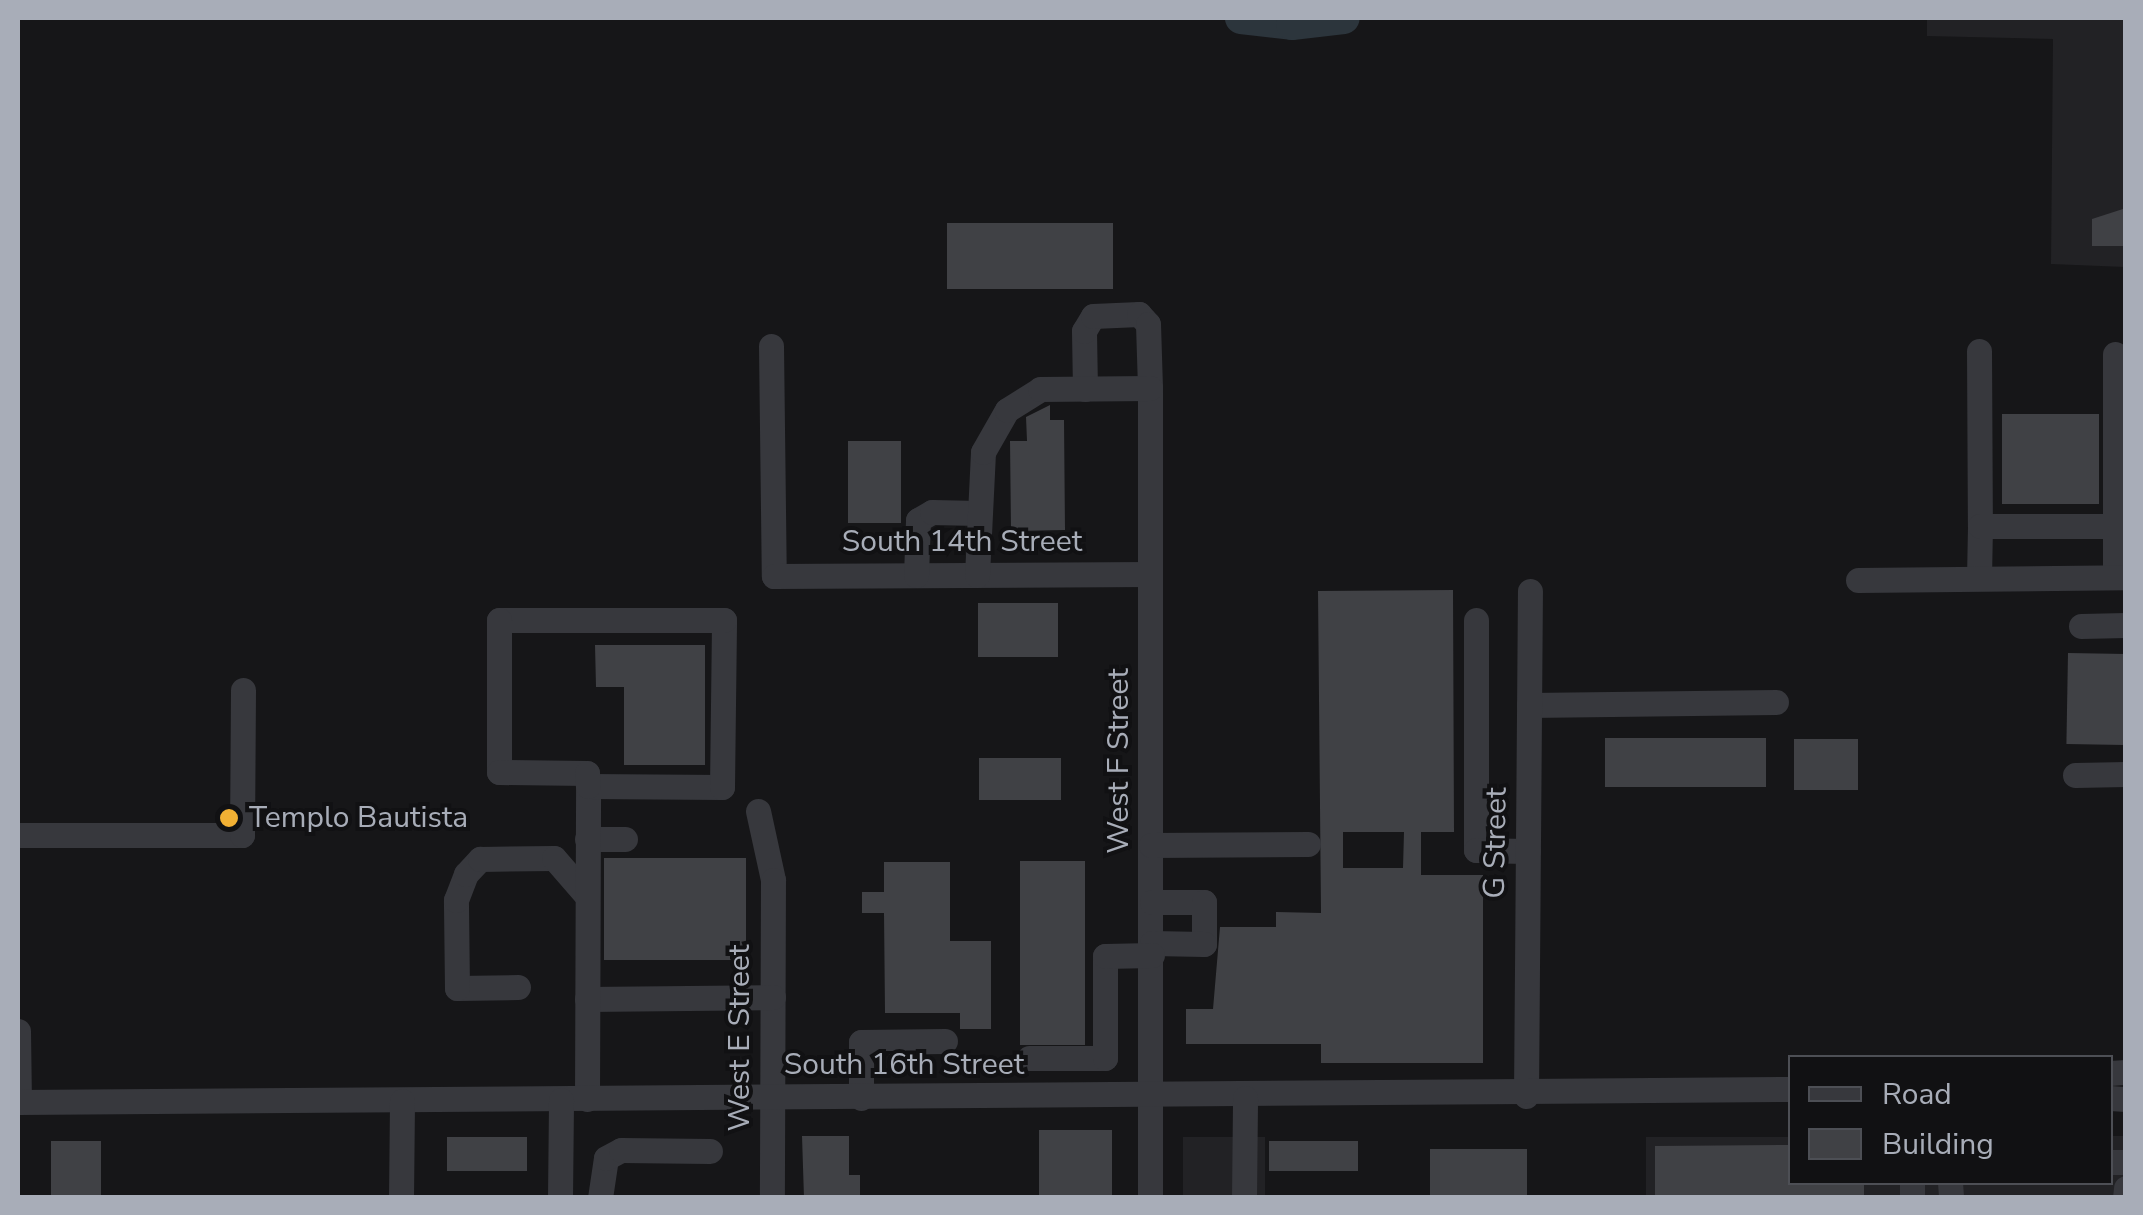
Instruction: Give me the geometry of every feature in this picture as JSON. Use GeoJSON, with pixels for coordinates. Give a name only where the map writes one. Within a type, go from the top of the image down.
{"type":"FeatureCollection","features":[{"type":"Feature","properties":{"kind":"street","name":"West F Street"},"geometry":{"type":"LineString","coordinates":[[1085,389],[1084,331],[1093,316],[1139,314],[1148,324],[1150,388],[1150,1198]]}},
{"type":"Feature","properties":{"kind":"street","name":"South 14th Street"},"geometry":{"type":"LineString","coordinates":[[771,346],[774,576],[1150,574]]}},
{"type":"Feature","properties":{"kind":"street"},"geometry":{"type":"LineString","coordinates":[[1979,352],[1979,578]]}},
{"type":"Feature","properties":{"kind":"street"},"geometry":{"type":"LineString","coordinates":[[1858,580],[2120,577],[2115,354]]}},
{"type":"Feature","properties":{"kind":"street"},"geometry":{"type":"LineString","coordinates":[[977,574],[991,428],[1022,396],[1085,389],[1150,388]]}},
{"type":"Feature","properties":{"kind":"street"},"geometry":{"type":"LineString","coordinates":[[916,575],[918,520],[932,512],[980,513]]}},
{"type":"Feature","properties":{"kind":"street"},"geometry":{"type":"LineString","coordinates":[[1980,526],[2121,526]]}},
{"type":"Feature","properties":{"kind":"street","name":"G Street"},"geometry":{"type":"LineString","coordinates":[[1526,1096],[1530,591]]}},
{"type":"Feature","properties":{"kind":"street"},"geometry":{"type":"LineString","coordinates":[[560,1198],[587,999],[587,773],[499,772],[499,620],[724,620],[722,787],[588,786]]}},
{"type":"Feature","properties":{"kind":"street"},"geometry":{"type":"LineString","coordinates":[[1476,620],[1476,850],[1528,851]]}},
{"type":"Feature","properties":{"kind":"street"},"geometry":{"type":"LineString","coordinates":[[2081,626],[2126,625]]}},
{"type":"Feature","properties":{"kind":"street"},"geometry":{"type":"LineString","coordinates":[[18,835],[242,835],[243,690]]}},
{"type":"Feature","properties":{"kind":"street"},"geometry":{"type":"LineString","coordinates":[[1530,705],[1776,702]]}},
{"type":"Feature","properties":{"kind":"street"},"geometry":{"type":"LineString","coordinates":[[2076,774],[2126,774]]}},
{"type":"Feature","properties":{"kind":"street","name":"West E Street"},"geometry":{"type":"LineString","coordinates":[[758,811],[774,880],[772,1198]]}},
{"type":"Feature","properties":{"kind":"street"},"geometry":{"type":"LineString","coordinates":[[587,839],[625,839]]}},
{"type":"Feature","properties":{"kind":"street"},"geometry":{"type":"LineString","coordinates":[[1152,844],[1308,844]]}},
{"type":"Feature","properties":{"kind":"street"},"geometry":{"type":"LineString","coordinates":[[518,987],[457,988],[456,900],[466,874],[480,859],[554,858],[587,896]]}},
{"type":"Feature","properties":{"kind":"street"},"geometry":{"type":"LineString","coordinates":[[1029,1058],[1104,1058],[1105,956],[1204,944],[1204,902],[1152,902]]}},
{"type":"Feature","properties":{"kind":"street"},"geometry":{"type":"LineString","coordinates":[[587,999],[773,997]]}},
{"type":"Feature","properties":{"kind":"street"},"geometry":{"type":"LineString","coordinates":[[18,1030],[18,1102]]}},
{"type":"Feature","properties":{"kind":"street"},"geometry":{"type":"LineString","coordinates":[[861,1098],[861,1042],[945,1041]]}},
{"type":"Feature","properties":{"kind":"street"},"geometry":{"type":"LineString","coordinates":[[1072,1058],[1072,1098]]}},
{"type":"Feature","properties":{"kind":"street","name":"South 16th Street"},"geometry":{"type":"LineString","coordinates":[[18,1102],[1245,1098],[1788,1090]]}},
{"type":"Feature","properties":{"kind":"street"},"geometry":{"type":"LineString","coordinates":[[1244,1198],[1245,1098]]}},
{"type":"Feature","properties":{"kind":"street"},"geometry":{"type":"LineString","coordinates":[[402,1102],[402,1198]]}},
{"type":"Feature","properties":{"kind":"street"},"geometry":{"type":"LineString","coordinates":[[600,1198],[606,1158],[621,1150],[710,1152]]}},
{"type":"Feature","properties":{"kind":"street"},"geometry":{"type":"LineString","coordinates":[[2125,1198],[2126,1188]]}},
{"type":"Feature","properties":{"kind":"shaded area"},"geometry":{"type":"Polygon","coordinates":[[[1927,18],[2125,18],[2125,267],[2051,264],[2053,39],[1927,36],[1927,18]]]}},
{"type":"Feature","properties":{"kind":"shaded area"},"geometry":{"type":"Polygon","coordinates":[[[2113,1136],[2125,1136],[2125,1197],[1646,1197],[1646,1137],[1788,1137],[1788,1185],[2113,1185],[2113,1136]]]}},
{"type":"Feature","properties":{"kind":"shaded area"},"geometry":{"type":"Polygon","coordinates":[[[1183,1137],[1265,1137],[1265,1197],[1183,1197],[1183,1137]]]}},
{"type":"Feature","properties":{"kind":"building"},"geometry":{"type":"Polygon","coordinates":[[[2126,208],[2126,246],[2092,246],[2092,219],[2126,208]]]}},
{"type":"Feature","properties":{"kind":"building"},"geometry":{"type":"Polygon","coordinates":[[[947,223],[1113,223],[1113,289],[947,289],[947,223]]]}},
{"type":"Feature","properties":{"kind":"building"},"geometry":{"type":"Polygon","coordinates":[[[1050,405],[1050,420],[1064,420],[1065,530],[1011,531],[1010,441],[1027,441],[1026,417],[1050,405]]]}},
{"type":"Feature","properties":{"kind":"building"},"geometry":{"type":"Polygon","coordinates":[[[2002,414],[2099,414],[2099,504],[2002,504],[2002,414]]]}},
{"type":"Feature","properties":{"kind":"building"},"geometry":{"type":"Polygon","coordinates":[[[848,441],[901,441],[901,523],[848,523],[848,441]]]}},
{"type":"Feature","properties":{"kind":"building"},"geometry":{"type":"Polygon","coordinates":[[[1453,590],[1454,832],[1421,832],[1421,875],[1483,875],[1483,1063],[1321,1063],[1321,1044],[1186,1044],[1186,1009],[1213,1009],[1220,927],[1276,927],[1276,912],[1321,913],[1318,591],[1453,590]],[[1343,832],[1343,868],[1403,868],[1404,832],[1343,832]]]}},
{"type":"Feature","properties":{"kind":"building"},"geometry":{"type":"Polygon","coordinates":[[[978,603],[1058,603],[1058,657],[978,657],[978,603]]]}},
{"type":"Feature","properties":{"kind":"building"},"geometry":{"type":"Polygon","coordinates":[[[595,645],[705,645],[705,765],[624,765],[624,687],[596,687],[595,645]]]}},
{"type":"Feature","properties":{"kind":"building"},"geometry":{"type":"Polygon","coordinates":[[[2068,653],[2126,654],[2124,745],[2066,744],[2068,653]]]}},
{"type":"Feature","properties":{"kind":"building"},"geometry":{"type":"Polygon","coordinates":[[[1605,738],[1766,738],[1766,787],[1605,787],[1605,738]]]}},
{"type":"Feature","properties":{"kind":"building"},"geometry":{"type":"Polygon","coordinates":[[[1794,739],[1858,739],[1858,790],[1794,790],[1794,739]]]}},
{"type":"Feature","properties":{"kind":"building"},"geometry":{"type":"Polygon","coordinates":[[[979,758],[1061,758],[1061,800],[979,800],[979,758]]]}},
{"type":"Feature","properties":{"kind":"building"},"geometry":{"type":"Polygon","coordinates":[[[604,858],[746,858],[746,960],[604,960],[604,858]]]}},
{"type":"Feature","properties":{"kind":"building"},"geometry":{"type":"Polygon","coordinates":[[[1020,861],[1085,861],[1085,1045],[1020,1045],[1020,861]]]}},
{"type":"Feature","properties":{"kind":"building"},"geometry":{"type":"Polygon","coordinates":[[[884,862],[950,862],[950,941],[991,941],[991,1029],[960,1029],[960,1013],[885,1013],[884,913],[862,913],[862,892],[884,892],[884,862]]]}},
{"type":"Feature","properties":{"kind":"building"},"geometry":{"type":"Polygon","coordinates":[[[1039,1130],[1112,1130],[1112,1198],[1039,1198],[1039,1130]]]}},
{"type":"Feature","properties":{"kind":"building"},"geometry":{"type":"Polygon","coordinates":[[[802,1136],[849,1136],[849,1175],[860,1175],[860,1198],[804,1198],[802,1136]]]}},
{"type":"Feature","properties":{"kind":"building"},"geometry":{"type":"Polygon","coordinates":[[[447,1137],[527,1137],[527,1171],[447,1171],[447,1137]]]}},
{"type":"Feature","properties":{"kind":"building"},"geometry":{"type":"Polygon","coordinates":[[[51,1141],[101,1141],[101,1198],[51,1198],[51,1141]]]}},
{"type":"Feature","properties":{"kind":"building"},"geometry":{"type":"Polygon","coordinates":[[[1269,1141],[1358,1141],[1358,1171],[1269,1171],[1269,1141]]]}},
{"type":"Feature","properties":{"kind":"building"},"geometry":{"type":"Polygon","coordinates":[[[1788,1145],[1788,1185],[1864,1185],[1864,1198],[1655,1198],[1655,1146],[1788,1145]]]}},
{"type":"Feature","properties":{"kind":"building"},"geometry":{"type":"Polygon","coordinates":[[[1430,1149],[1527,1149],[1527,1198],[1430,1198],[1430,1149]]]}},
{"type":"Feature","properties":{"kind":"waterway"},"geometry":{"type":"LineString","coordinates":[[1241,18],[1292,24],[1344,18]]}},
{"type":"Feature","properties":{"kind":"place","name":"Templo Bautista"},"geometry":{"type":"Point","coordinates":[229,818]}}]}
